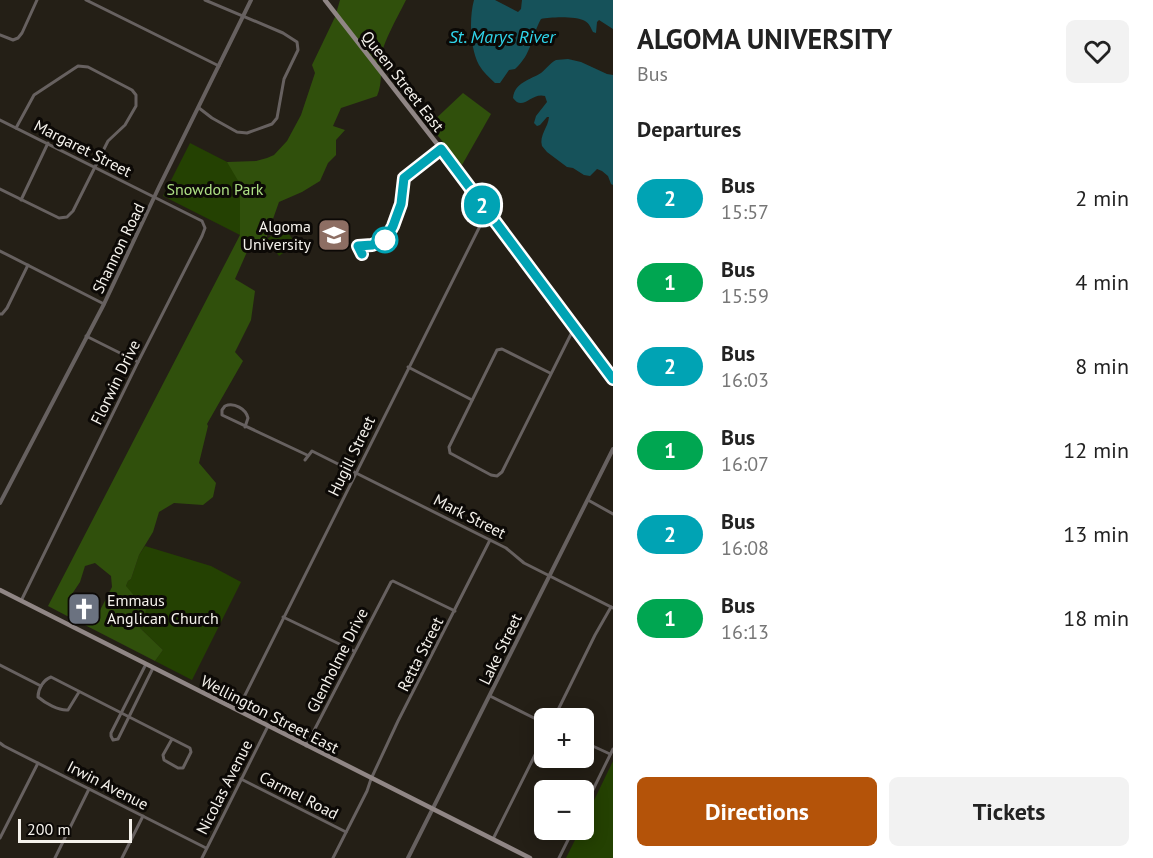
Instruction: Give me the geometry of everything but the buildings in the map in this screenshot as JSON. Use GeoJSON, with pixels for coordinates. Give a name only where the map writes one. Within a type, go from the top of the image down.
{"type":"FeatureCollection","features":[{"type":"Feature","properties":{"kind":"main road","name":"Queen Street East"},"geometry":{"type":"LineString","coordinates":[[325,0],[613,379]]}},
{"type":"Feature","properties":{"kind":"main road","name":"Wellington Street East"},"geometry":{"type":"LineString","coordinates":[[0,590],[530,858]]}},
{"type":"Feature","properties":{"kind":"street"},"geometry":{"type":"LineString","coordinates":[[0,35],[13,40],[18,38],[37,0]]}},
{"type":"Feature","properties":{"kind":"street"},"geometry":{"type":"LineString","coordinates":[[86,0],[219,66]]}},
{"type":"Feature","properties":{"kind":"street"},"geometry":{"type":"LineString","coordinates":[[199,108],[237,132],[248,133],[272,123],[277,118],[284,79],[298,50],[297,42],[283,33],[205,0]]}},
{"type":"Feature","properties":{"kind":"street","name":"Shannon Road"},"geometry":{"type":"LineString","coordinates":[[1,500],[104,304],[251,0]]}},
{"type":"Feature","properties":{"kind":"street"},"geometry":{"type":"LineString","coordinates":[[0,189],[59,218],[67,217],[73,212],[108,141],[126,125],[136,106],[136,94],[129,87],[88,67],[78,66],[34,95],[16,128]]}},
{"type":"Feature","properties":{"kind":"street","name":"Margaret Street"},"geometry":{"type":"LineString","coordinates":[[0,120],[155,198]]}},
{"type":"Feature","properties":{"kind":"street"},"geometry":{"type":"LineString","coordinates":[[21,200],[48,143]]}},
{"type":"Feature","properties":{"kind":"street","name":"Florwin Drive"},"geometry":{"type":"LineString","coordinates":[[21,601],[202,236],[204,228],[202,221],[155,198]]}},
{"type":"Feature","properties":{"kind":"street","name":"Hugill Street"},"geometry":{"type":"LineString","coordinates":[[237,710],[408,367],[483,220],[489,214]]}},
{"type":"Feature","properties":{"kind":"street"},"geometry":{"type":"LineString","coordinates":[[0,251],[104,304]]}},
{"type":"Feature","properties":{"kind":"street"},"geometry":{"type":"LineString","coordinates":[[1,314],[7,308],[28,265]]}},
{"type":"Feature","properties":{"kind":"street"},"geometry":{"type":"LineString","coordinates":[[550,373],[502,349],[497,350],[449,447],[450,453],[491,475],[497,476],[502,472],[574,328]]}},
{"type":"Feature","properties":{"kind":"street"},"geometry":{"type":"LineString","coordinates":[[86,336],[138,362]]}},
{"type":"Feature","properties":{"kind":"street"},"geometry":{"type":"LineString","coordinates":[[408,367],[472,400]]}},
{"type":"Feature","properties":{"kind":"street"},"geometry":{"type":"LineString","coordinates":[[245,427],[249,418],[246,412],[232,404],[223,408],[222,415],[245,427],[308,456],[305,460]]}},
{"type":"Feature","properties":{"kind":"street","name":"Lake Street"},"geometry":{"type":"LineString","coordinates":[[408,858],[613,449]]}},
{"type":"Feature","properties":{"kind":"street","name":"Mark Street"},"geometry":{"type":"LineString","coordinates":[[308,456],[312,451],[506,548],[519,560],[612,608]]}},
{"type":"Feature","properties":{"kind":"street"},"geometry":{"type":"LineString","coordinates":[[588,500],[613,514]]}},
{"type":"Feature","properties":{"kind":"street","name":"Retta Street"},"geometry":{"type":"LineString","coordinates":[[333,858],[367,791],[398,721],[490,540]]}},
{"type":"Feature","properties":{"kind":"street","name":"Glenholme Drive"},"geometry":{"type":"LineString","coordinates":[[306,746],[342,679],[388,584],[393,581],[455,611]]}},
{"type":"Feature","properties":{"kind":"street"},"geometry":{"type":"LineString","coordinates":[[559,708],[595,635],[612,608]]}},
{"type":"Feature","properties":{"kind":"street"},"geometry":{"type":"LineString","coordinates":[[283,617],[354,651]]}},
{"type":"Feature","properties":{"kind":"street"},"geometry":{"type":"LineString","coordinates":[[146,664],[111,733],[113,740],[118,739],[153,668]]}},
{"type":"Feature","properties":{"kind":"street"},"geometry":{"type":"LineString","coordinates":[[0,665],[41,686]]}},
{"type":"Feature","properties":{"kind":"street"},"geometry":{"type":"LineString","coordinates":[[79,692],[68,710],[63,711],[38,697],[41,686],[46,679],[51,677],[190,748],[191,753],[183,768],[178,768],[164,759],[163,755],[172,739]]}},
{"type":"Feature","properties":{"kind":"street"},"geometry":{"type":"LineString","coordinates":[[490,696],[534,718]]}},
{"type":"Feature","properties":{"kind":"street","name":"Nicolas Avenue"},"geometry":{"type":"LineString","coordinates":[[202,858],[268,726]]}},
{"type":"Feature","properties":{"kind":"street","name":"Irwin Avenue"},"geometry":{"type":"LineString","coordinates":[[0,743],[206,848]]}},
{"type":"Feature","properties":{"kind":"street"},"geometry":{"type":"LineString","coordinates":[[594,747],[610,754]]}},
{"type":"Feature","properties":{"kind":"street"},"geometry":{"type":"LineString","coordinates":[[594,787],[613,749]]}},
{"type":"Feature","properties":{"kind":"street"},"geometry":{"type":"LineString","coordinates":[[493,839],[534,757]]}},
{"type":"Feature","properties":{"kind":"street"},"geometry":{"type":"LineString","coordinates":[[0,837],[38,763]]}},
{"type":"Feature","properties":{"kind":"street","name":"Carmel Road"},"geometry":{"type":"LineString","coordinates":[[241,779],[346,832]]}},
{"type":"Feature","properties":{"kind":"street"},"geometry":{"type":"LineString","coordinates":[[55,858],[89,789]]}},
{"type":"Feature","properties":{"kind":"street"},"geometry":{"type":"LineString","coordinates":[[122,858],[143,816]]}},
{"type":"Feature","properties":{"kind":"street"},"geometry":{"type":"LineString","coordinates":[[559,858],[568,840]]}},
{"type":"Feature","properties":{"kind":"green space"},"geometry":{"type":"Polygon","coordinates":[[[340,0],[406,0],[392,26],[382,53],[380,86],[377,96],[341,108],[333,126],[345,130],[336,140],[336,155],[328,163],[320,181],[279,202],[262,250],[250,245],[235,279],[255,291],[251,320],[235,352],[243,361],[207,424],[199,463],[216,483],[213,497],[203,505],[174,503],[159,512],[153,532],[139,555],[131,579],[126,586],[146,610],[140,628],[163,650],[155,661],[81,623],[95,620],[112,587],[111,576],[95,563],[85,566],[80,582],[70,597],[69,617],[48,606],[240,235],[240,184],[227,162],[256,161],[267,158],[274,155],[287,141],[301,115],[315,73],[312,65],[335,17],[340,0]]]}},
{"type":"Feature","properties":{"kind":"green space"},"geometry":{"type":"Polygon","coordinates":[[[463,93],[491,114],[462,165],[429,125],[463,93]]]}},
{"type":"Feature","properties":{"kind":"green space","name":"Snowdon Park"},"geometry":{"type":"Polygon","coordinates":[[[190,143],[266,182],[240,235],[163,196],[190,143]]]}},
{"type":"Feature","properties":{"kind":"green space"},"geometry":{"type":"Polygon","coordinates":[[[284,227],[296,244],[279,256],[267,239],[284,227]]]}},
{"type":"Feature","properties":{"kind":"green space"},"geometry":{"type":"Polygon","coordinates":[[[145,546],[211,566],[241,582],[192,680],[155,661],[163,650],[140,628],[126,586],[145,546]]]}},
{"type":"Feature","properties":{"kind":"green space"},"geometry":{"type":"Polygon","coordinates":[[[613,761],[613,858],[566,858],[575,840],[594,840],[594,800],[613,761]]]}},
{"type":"Feature","properties":{"kind":"water","name":"St. Marys River"},"geometry":{"type":"Polygon","coordinates":[[[474,0],[495,0],[518,12],[521,9],[522,0],[613,0],[613,29],[599,20],[596,33],[588,23],[581,19],[563,17],[541,19],[521,63],[515,69],[509,70],[500,83],[495,83],[481,68],[476,58],[471,24],[474,0]]]}},
{"type":"Feature","properties":{"kind":"water","name":"St. Marys River"},"geometry":{"type":"Polygon","coordinates":[[[568,59],[613,75],[613,185],[602,171],[597,169],[590,176],[584,175],[567,167],[542,146],[542,138],[549,117],[540,125],[537,126],[534,123],[536,116],[547,102],[545,96],[520,103],[513,98],[517,88],[524,82],[541,73],[556,60],[568,59]]]}},
{"type":"Feature","properties":{"kind":"bus line","name":"2"},"geometry":{"type":"LineString","coordinates":[[362,254],[358,246],[372,245],[386,239],[401,204],[404,178],[441,149],[613,379]]}},
{"type":"Feature","properties":{"kind":"place","name":"Algoma University"},"geometry":{"type":"Point","coordinates":[334,235]}},
{"type":"Feature","properties":{"kind":"place","name":"Emmaus Anglican Church"},"geometry":{"type":"Point","coordinates":[84,609]}}]}
